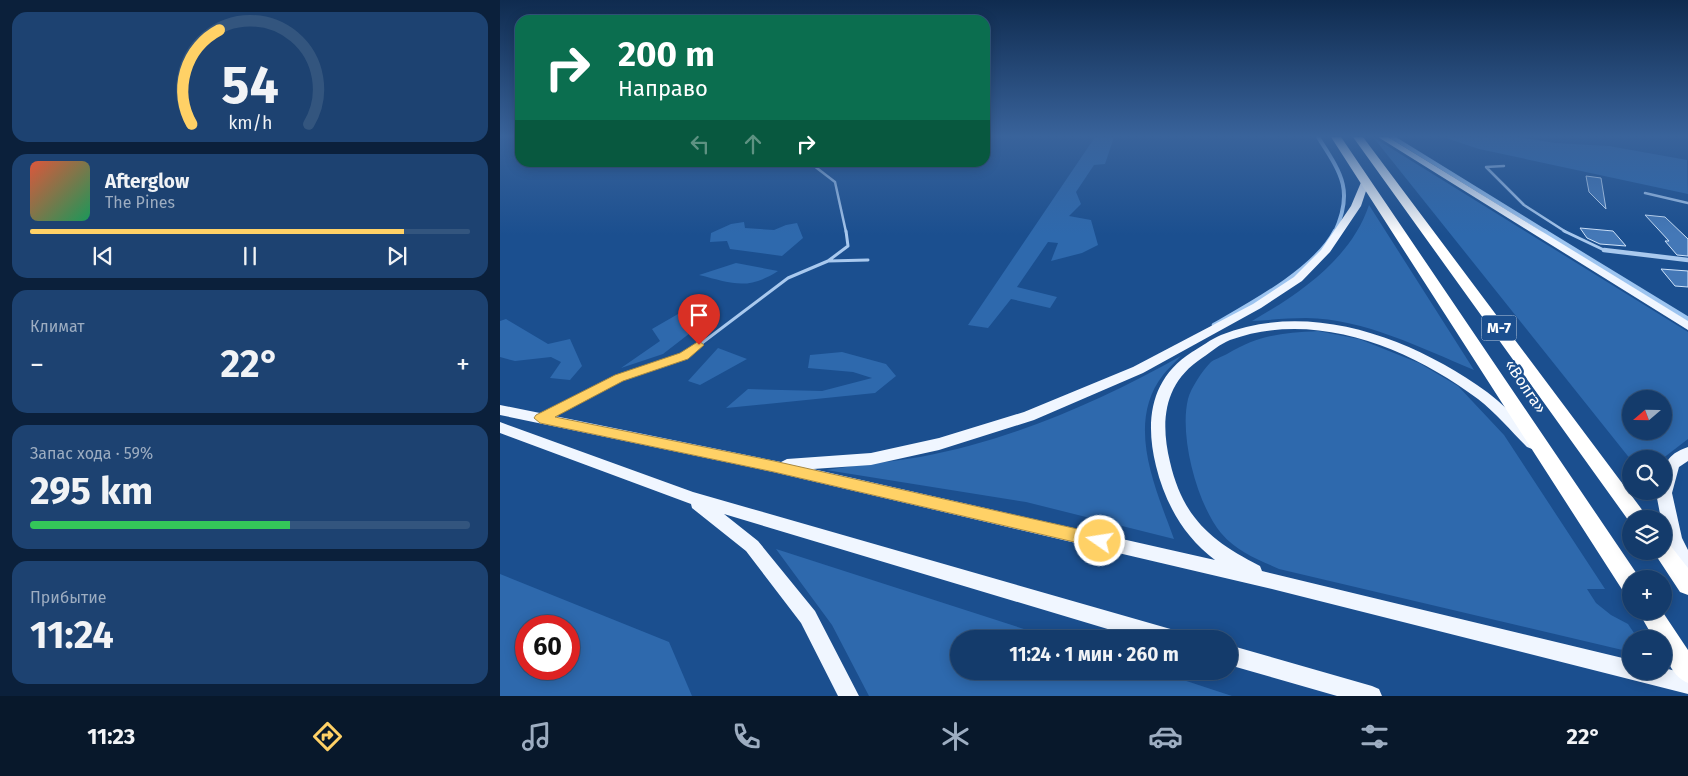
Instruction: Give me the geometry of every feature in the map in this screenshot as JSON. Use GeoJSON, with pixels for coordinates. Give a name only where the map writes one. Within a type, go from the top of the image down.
{"type":"FeatureCollection","features":[{"type":"Feature","properties":{"kind":"highway","name":"«Волга»"},"geometry":{"type":"LineString","coordinates":[[1357,169],[1622,570]]}},
{"type":"Feature","properties":{"kind":"highway","name":"«Волга»"},"geometry":{"type":"LineString","coordinates":[[1382,169],[1632,510]]}},
{"type":"Feature","properties":{"kind":"highway"},"geometry":{"type":"LineString","coordinates":[[1670,560],[1688,585]]}},
{"type":"Feature","properties":{"kind":"highway"},"geometry":{"type":"LineString","coordinates":[[1655,620],[1688,671]]}},
{"type":"Feature","properties":{"kind":"main road"},"geometry":{"type":"LineString","coordinates":[[1435,169],[1688,326]]}},
{"type":"Feature","properties":{"kind":"main road"},"geometry":{"type":"LineString","coordinates":[[774,466],[871,459],[940,444],[1029,416],[1138,370],[1257,306],[1298,279],[1325,252],[1356,206],[1365,182]]}},
{"type":"Feature","properties":{"kind":"main road"},"geometry":{"type":"LineString","coordinates":[[1272,581],[1218,553],[1194,530],[1178,506],[1167,479],[1159,447],[1157,415],[1163,392],[1174,373],[1201,350],[1237,332],[1269,325],[1302,323],[1330,327],[1397,348],[1438,367],[1484,397],[1549,459]]}},
{"type":"Feature","properties":{"kind":"main road"},"geometry":{"type":"LineString","coordinates":[[500,410],[774,466],[1272,581],[1622,668]]}},
{"type":"Feature","properties":{"kind":"main road"},"geometry":{"type":"LineString","coordinates":[[500,427],[692,498],[1143,630]]}},
{"type":"Feature","properties":{"kind":"main road"},"geometry":{"type":"LineString","coordinates":[[1688,453],[1672,464],[1664,493],[1674,539],[1688,568]]}},
{"type":"Feature","properties":{"kind":"main road"},"geometry":{"type":"LineString","coordinates":[[692,498],[752,546],[808,617],[849,696]]}},
{"type":"Feature","properties":{"kind":"main road"},"geometry":{"type":"LineString","coordinates":[[1238,658],[1372,696]]}},
{"type":"Feature","properties":{"kind":"main road"},"geometry":{"type":"LineString","coordinates":[[1672,680],[1688,684]]}},
{"type":"Feature","properties":{"kind":"street"},"geometry":{"type":"LineString","coordinates":[[1604,250],[1688,260]]}},
{"type":"Feature","properties":{"kind":"lane"},"geometry":{"type":"LineString","coordinates":[[540,418],[619,378],[684,356],[788,278],[828,261],[848,246],[845,218],[835,182],[819,169]]}},
{"type":"Feature","properties":{"kind":"lane"},"geometry":{"type":"LineString","coordinates":[[1489,169],[1517,200],[1581,240],[1604,250]]}},
{"type":"Feature","properties":{"kind":"lane"},"geometry":{"type":"LineString","coordinates":[[1645,193],[1688,203]]}},
{"type":"Feature","properties":{"kind":"lane"},"geometry":{"type":"LineString","coordinates":[[828,261],[868,260]]}},
{"type":"Feature","properties":{"kind":"shaded area"},"geometry":{"type":"Polygon","coordinates":[[[1073,169],[1091,169],[1076,192],[1081,204],[1069,216],[1091,220],[1098,245],[1082,253],[1051,261],[1058,243],[1048,242],[1017,287],[1057,297],[1050,308],[1011,299],[988,328],[968,325],[1073,169]]]}},
{"type":"Feature","properties":{"kind":"shaded area"},"geometry":{"type":"Polygon","coordinates":[[[1399,169],[1425,169],[1688,332],[1688,439],[1672,451],[1623,450],[1399,169]]]}},
{"type":"Feature","properties":{"kind":"shaded area"},"geometry":{"type":"Polygon","coordinates":[[[1574,169],[1687,169],[1688,194],[1574,169]]]}},
{"type":"Feature","properties":{"kind":"shaded area"},"geometry":{"type":"Polygon","coordinates":[[[1369,205],[1474,370],[1392,336],[1350,323],[1306,318],[1252,321],[1288,299],[1321,273],[1350,242],[1361,224],[1369,205]]]}},
{"type":"Feature","properties":{"kind":"shaded area"},"geometry":{"type":"Polygon","coordinates":[[[744,222],[745,228],[774,230],[797,223],[803,238],[782,256],[730,249],[727,241],[710,242],[711,233],[731,224],[744,222]]]}},
{"type":"Feature","properties":{"kind":"shaded area"},"geometry":{"type":"Polygon","coordinates":[[[736,263],[778,271],[757,281],[739,284],[699,275],[736,263]]]}},
{"type":"Feature","properties":{"kind":"shaded area"},"geometry":{"type":"Polygon","coordinates":[[[678,314],[703,323],[663,354],[621,368],[660,341],[652,329],[678,314]]]}},
{"type":"Feature","properties":{"kind":"shaded area"},"geometry":{"type":"Polygon","coordinates":[[[506,319],[548,344],[570,339],[582,366],[570,380],[550,378],[561,362],[551,357],[515,361],[500,357],[500,321],[506,319]]]}},
{"type":"Feature","properties":{"kind":"shaded area"},"geometry":{"type":"Polygon","coordinates":[[[1318,331],[1359,339],[1419,363],[1458,386],[1504,435],[1605,589],[1587,589],[1596,603],[1611,615],[1628,624],[1632,630],[1622,630],[1622,650],[1279,569],[1248,554],[1227,540],[1212,520],[1204,505],[1192,469],[1186,431],[1189,395],[1204,370],[1214,360],[1260,339],[1318,331]]]}},
{"type":"Feature","properties":{"kind":"shaded area"},"geometry":{"type":"Polygon","coordinates":[[[718,348],[747,359],[700,385],[688,381],[718,348]]]}},
{"type":"Feature","properties":{"kind":"shaded area"},"geometry":{"type":"Polygon","coordinates":[[[842,352],[886,364],[896,376],[875,393],[726,408],[748,389],[822,391],[872,378],[853,372],[808,368],[810,355],[842,352]]]}},
{"type":"Feature","properties":{"kind":"shaded area"},"geometry":{"type":"Polygon","coordinates":[[[1181,356],[1163,375],[1152,394],[1146,414],[1145,435],[1153,478],[1174,539],[1026,502],[826,470],[920,457],[988,440],[1055,417],[1088,403],[1151,373],[1181,356]]]}},
{"type":"Feature","properties":{"kind":"shaded area"},"geometry":{"type":"Polygon","coordinates":[[[776,549],[1027,630],[950,630],[950,680],[1183,680],[1232,696],[869,696],[832,625],[776,549]]]}},
{"type":"Feature","properties":{"kind":"shaded area"},"geometry":{"type":"Polygon","coordinates":[[[500,574],[669,642],[692,696],[500,696],[500,574]]]}},
{"type":"Feature","properties":{"kind":"building"},"geometry":{"type":"Polygon","coordinates":[[[1586,176],[1601,178],[1606,209],[1589,192],[1586,176]]]}},
{"type":"Feature","properties":{"kind":"building"},"geometry":{"type":"Polygon","coordinates":[[[1645,215],[1665,217],[1688,239],[1688,256],[1677,255],[1665,241],[1669,241],[1645,215]]]}},
{"type":"Feature","properties":{"kind":"building"},"geometry":{"type":"Polygon","coordinates":[[[1580,228],[1613,231],[1626,246],[1600,244],[1587,238],[1580,228]]]}},
{"type":"Feature","properties":{"kind":"building"},"geometry":{"type":"Polygon","coordinates":[[[1661,269],[1688,271],[1688,287],[1675,286],[1661,269]]]}},
{"type":"Feature","properties":{"kind":"waterway"},"geometry":{"type":"LineString","coordinates":[[1335,232],[1344,204],[1342,182],[1337,169]]}},
{"type":"Feature","properties":{"kind":"waterway"},"geometry":{"type":"LineString","coordinates":[[1445,169],[1546,232]]}},
{"type":"Feature","properties":{"kind":"waterway"},"geometry":{"type":"LineString","coordinates":[[1214,325],[1264,296],[1298,272],[1326,245],[1335,231]]}},
{"type":"Feature","properties":{"kind":"waterway"},"geometry":{"type":"LineString","coordinates":[[1544,231],[1688,319]]}},
{"type":"Feature","properties":{"kind":"route"},"geometry":{"type":"LineString","coordinates":[[699,345],[684,356],[619,378],[540,418],[774,466],[1100,541]]}}]}
